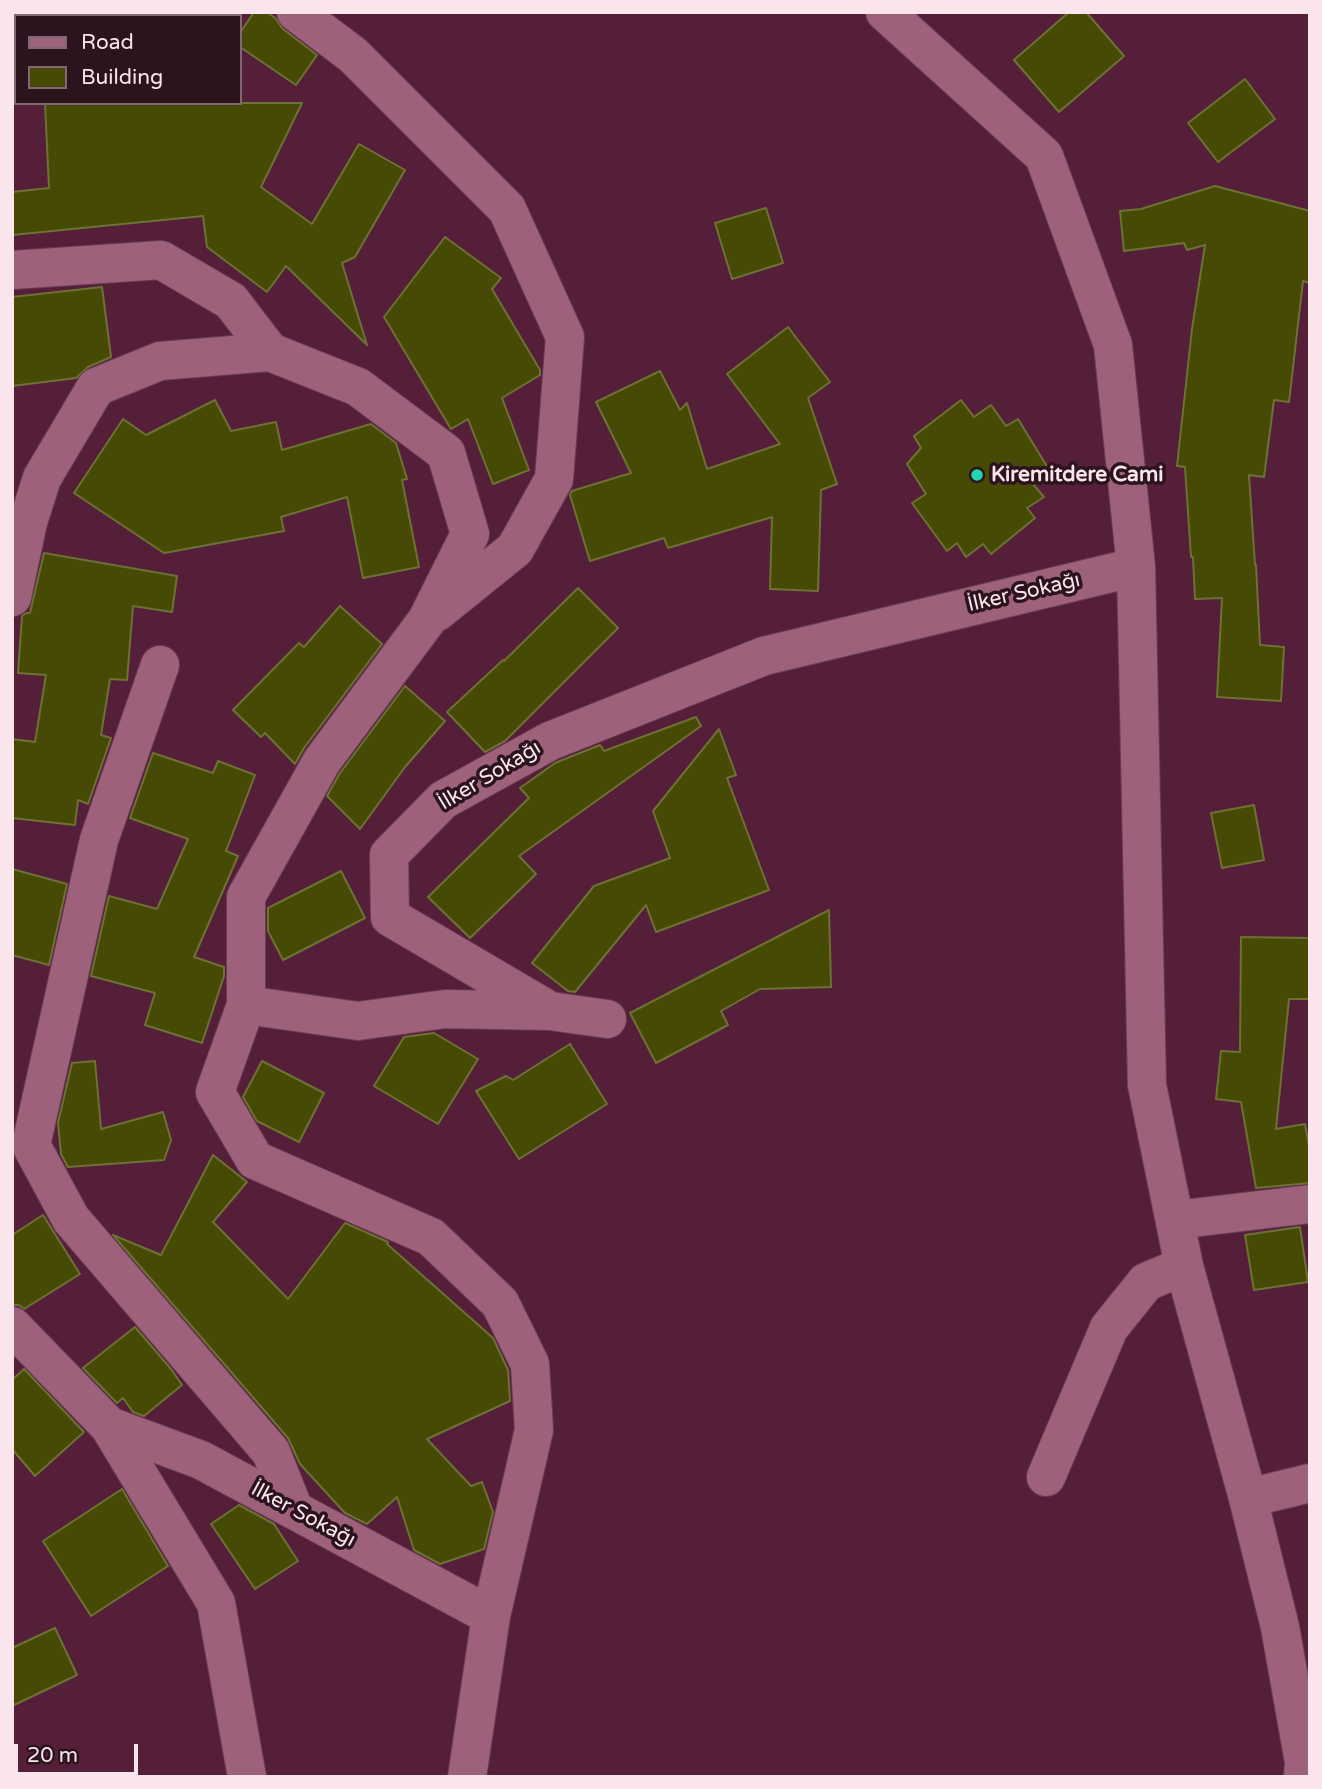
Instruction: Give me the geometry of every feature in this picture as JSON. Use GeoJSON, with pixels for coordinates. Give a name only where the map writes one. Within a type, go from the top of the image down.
{"type":"FeatureCollection","features":[{"type":"Feature","properties":{"kind":"street"},"geometry":{"type":"LineString","coordinates":[[296,12],[352,55],[507,209],[565,337],[554,479],[515,549],[427,620]]}},
{"type":"Feature","properties":{"kind":"street"},"geometry":{"type":"LineString","coordinates":[[885,12],[1044,156],[1114,345],[1136,566],[1147,1085],[1184,1266],[1280,1627],[1304,1762],[1303,1777]]}},
{"type":"Feature","properties":{"kind":"street"},"geometry":{"type":"LineString","coordinates":[[12,270],[161,260],[231,301],[270,352]]}},
{"type":"Feature","properties":{"kind":"street"},"geometry":{"type":"LineString","coordinates":[[12,597],[20,522],[42,478],[96,387],[160,361],[270,352],[358,387],[446,453],[470,534],[427,620],[322,761],[246,897],[246,1005],[215,1092],[255,1160],[431,1237],[500,1303],[530,1364],[534,1430],[491,1616],[467,1777]]}},
{"type":"Feature","properties":{"kind":"street","name":"İlker Sokağı"},"geometry":{"type":"LineString","coordinates":[[550,1011],[390,917],[389,855],[443,800],[550,741],[764,656],[1136,566]]}},
{"type":"Feature","properties":{"kind":"street"},"geometry":{"type":"LineString","coordinates":[[160,665],[99,840],[31,1145],[71,1219],[271,1452],[293,1510]]}},
{"type":"Feature","properties":{"kind":"street"},"geometry":{"type":"LineString","coordinates":[[246,1005],[358,1021],[444,1009],[550,1011],[607,1019]]}},
{"type":"Feature","properties":{"kind":"street"},"geometry":{"type":"LineString","coordinates":[[1175,1220],[1310,1204]]}},
{"type":"Feature","properties":{"kind":"street"},"geometry":{"type":"LineString","coordinates":[[1046,1477],[1109,1328],[1146,1282],[1184,1266]]}},
{"type":"Feature","properties":{"kind":"street"},"geometry":{"type":"LineString","coordinates":[[12,1326],[109,1426],[216,1604],[247,1777]]}},
{"type":"Feature","properties":{"kind":"street","name":"İlker Sokağı"},"geometry":{"type":"LineString","coordinates":[[109,1426],[201,1460],[491,1616]]}},
{"type":"Feature","properties":{"kind":"street"},"geometry":{"type":"LineString","coordinates":[[1248,1499],[1310,1483]]}},
{"type":"Feature","properties":{"kind":"building"},"geometry":{"type":"Polygon","coordinates":[[[254,12],[267,12],[283,29],[317,55],[296,85],[242,48],[242,30],[254,12]]]}},
{"type":"Feature","properties":{"kind":"building"},"geometry":{"type":"Polygon","coordinates":[[[1069,12],[1086,12],[1124,56],[1059,112],[1014,60],[1069,12]]]}},
{"type":"Feature","properties":{"kind":"building"},"geometry":{"type":"Polygon","coordinates":[[[1245,79],[1275,119],[1218,162],[1188,123],[1245,79]]]}},
{"type":"Feature","properties":{"kind":"building"},"geometry":{"type":"Polygon","coordinates":[[[302,103],[261,187],[312,224],[359,144],[405,170],[355,257],[342,263],[367,345],[286,266],[267,292],[207,247],[203,216],[12,235],[12,192],[49,188],[45,105],[302,103]]]}},
{"type":"Feature","properties":{"kind":"building"},"geometry":{"type":"Polygon","coordinates":[[[1215,186],[1310,211],[1310,283],[1303,281],[1289,402],[1274,400],[1264,477],[1249,475],[1260,645],[1284,647],[1281,701],[1217,697],[1222,598],[1195,599],[1185,467],[1177,466],[1192,329],[1205,245],[1187,250],[1184,243],[1124,251],[1120,211],[1141,209],[1215,186]]]}},
{"type":"Feature","properties":{"kind":"building"},"geometry":{"type":"Polygon","coordinates":[[[766,208],[783,263],[732,279],[715,223],[766,208]]]}},
{"type":"Feature","properties":{"kind":"building"},"geometry":{"type":"Polygon","coordinates":[[[445,237],[501,278],[492,289],[540,370],[540,375],[502,398],[529,470],[493,484],[468,419],[451,429],[384,317],[445,237]]]}},
{"type":"Feature","properties":{"kind":"building"},"geometry":{"type":"Polygon","coordinates":[[[102,287],[111,357],[88,367],[76,378],[12,386],[12,297],[102,287]]]}},
{"type":"Feature","properties":{"kind":"building"},"geometry":{"type":"Polygon","coordinates":[[[788,327],[830,382],[808,398],[837,484],[821,490],[818,591],[770,589],[772,517],[668,548],[664,538],[590,561],[570,495],[572,491],[631,473],[596,402],[660,371],[680,410],[687,403],[707,469],[780,444],[727,374],[788,327]]]}},
{"type":"Feature","properties":{"kind":"building"},"geometry":{"type":"Polygon","coordinates":[[[215,400],[231,431],[276,422],[282,450],[371,424],[396,443],[407,479],[402,480],[419,567],[363,578],[347,497],[281,517],[284,531],[164,553],[74,493],[123,419],[146,435],[215,400]]]}},
{"type":"Feature","properties":{"kind":"building","name":"Kiremitdere Cami"},"geometry":{"type":"Polygon","coordinates":[[[961,400],[974,417],[991,405],[1006,426],[1018,419],[1048,468],[1032,483],[1044,497],[1027,508],[1035,518],[991,554],[983,544],[966,557],[957,543],[947,551],[912,503],[926,494],[907,464],[921,448],[914,436],[961,400]]]}},
{"type":"Feature","properties":{"kind":"building"},"geometry":{"type":"Polygon","coordinates":[[[44,553],[177,576],[172,612],[133,606],[127,680],[110,679],[101,735],[111,738],[88,804],[78,800],[75,825],[12,818],[12,739],[35,742],[46,675],[18,673],[22,616],[30,613],[44,553]]]}},
{"type":"Feature","properties":{"kind":"building"},"geometry":{"type":"Polygon","coordinates":[[[578,588],[618,628],[505,741],[485,752],[447,712],[504,661],[578,588]]]}},
{"type":"Feature","properties":{"kind":"building"},"geometry":{"type":"Polygon","coordinates":[[[340,606],[382,644],[304,748],[295,764],[265,733],[261,737],[233,710],[299,643],[304,647],[340,606]]]}},
{"type":"Feature","properties":{"kind":"building"},"geometry":{"type":"Polygon","coordinates":[[[405,686],[445,721],[405,767],[360,829],[327,796],[340,773],[405,686]]]}},
{"type":"Feature","properties":{"kind":"building"},"geometry":{"type":"Polygon","coordinates":[[[696,717],[701,726],[519,856],[536,874],[470,938],[428,897],[529,798],[520,788],[555,763],[600,745],[604,751],[696,717]]]}},
{"type":"Feature","properties":{"kind":"building"},"geometry":{"type":"Polygon","coordinates":[[[719,729],[736,775],[727,778],[769,890],[656,932],[646,905],[575,992],[568,991],[532,963],[594,886],[670,858],[653,811],[719,729]]]}},
{"type":"Feature","properties":{"kind":"building"},"geometry":{"type":"Polygon","coordinates":[[[153,753],[213,773],[218,761],[255,775],[226,851],[238,856],[194,957],[224,967],[224,976],[202,1043],[145,1025],[155,993],[91,976],[109,896],[157,909],[188,839],[130,818],[153,753]]]}},
{"type":"Feature","properties":{"kind":"building"},"geometry":{"type":"Polygon","coordinates":[[[1254,805],[1264,860],[1222,868],[1211,813],[1254,805]]]}},
{"type":"Feature","properties":{"kind":"building"},"geometry":{"type":"Polygon","coordinates":[[[12,869],[67,884],[49,965],[12,955],[12,869]]]}},
{"type":"Feature","properties":{"kind":"building"},"geometry":{"type":"Polygon","coordinates":[[[341,871],[365,918],[283,960],[268,931],[268,908],[341,871]]]}},
{"type":"Feature","properties":{"kind":"building"},"geometry":{"type":"Polygon","coordinates":[[[829,910],[831,987],[760,989],[721,1011],[728,1025],[656,1063],[630,1013],[829,910]]]}},
{"type":"Feature","properties":{"kind":"building"},"geometry":{"type":"Polygon","coordinates":[[[1241,937],[1310,938],[1310,999],[1289,999],[1276,1129],[1305,1124],[1310,1152],[1310,1183],[1256,1188],[1241,1102],[1216,1099],[1221,1051],[1240,1052],[1241,937]]]}},
{"type":"Feature","properties":{"kind":"building"},"geometry":{"type":"Polygon","coordinates":[[[434,1033],[478,1059],[438,1124],[374,1086],[404,1037],[434,1033]]]}},
{"type":"Feature","properties":{"kind":"building"},"geometry":{"type":"Polygon","coordinates":[[[570,1044],[607,1104],[519,1159],[476,1091],[506,1076],[513,1080],[570,1044]]]}},
{"type":"Feature","properties":{"kind":"building"},"geometry":{"type":"Polygon","coordinates":[[[95,1061],[101,1129],[163,1112],[171,1140],[164,1160],[68,1167],[61,1154],[58,1123],[72,1063],[95,1061]]]}},
{"type":"Feature","properties":{"kind":"building"},"geometry":{"type":"Polygon","coordinates":[[[262,1061],[324,1093],[299,1142],[257,1121],[243,1097],[262,1061]]]}},
{"type":"Feature","properties":{"kind":"building"},"geometry":{"type":"Polygon","coordinates":[[[213,1155],[247,1182],[213,1222],[288,1299],[345,1223],[388,1242],[387,1244],[493,1338],[508,1370],[510,1401],[427,1439],[471,1486],[482,1482],[493,1512],[484,1549],[440,1564],[414,1550],[397,1497],[367,1524],[345,1513],[300,1464],[288,1438],[113,1235],[161,1255],[213,1155]]]}},
{"type":"Feature","properties":{"kind":"building"},"geometry":{"type":"Polygon","coordinates":[[[43,1215],[80,1274],[24,1309],[19,1305],[12,1305],[12,1235],[43,1215]]]}},
{"type":"Feature","properties":{"kind":"building"},"geometry":{"type":"Polygon","coordinates":[[[1300,1227],[1308,1282],[1254,1290],[1245,1235],[1300,1227]]]}},
{"type":"Feature","properties":{"kind":"building"},"geometry":{"type":"Polygon","coordinates":[[[135,1327],[182,1385],[144,1416],[133,1412],[123,1398],[117,1403],[83,1368],[135,1327]]]}},
{"type":"Feature","properties":{"kind":"building"},"geometry":{"type":"Polygon","coordinates":[[[24,1369],[84,1432],[35,1476],[12,1449],[12,1380],[24,1369]]]}},
{"type":"Feature","properties":{"kind":"building"},"geometry":{"type":"Polygon","coordinates":[[[122,1489],[168,1566],[91,1616],[43,1541],[122,1489]]]}},
{"type":"Feature","properties":{"kind":"building"},"geometry":{"type":"Polygon","coordinates":[[[239,1505],[274,1524],[298,1561],[255,1589],[211,1524],[239,1505]]]}},
{"type":"Feature","properties":{"kind":"building"},"geometry":{"type":"Polygon","coordinates":[[[55,1628],[77,1675],[12,1706],[12,1648],[55,1628]]]}},
{"type":"Feature","properties":{"kind":"place","name":"Kiremitdere Cami"},"geometry":{"type":"Point","coordinates":[977,475]}}]}
